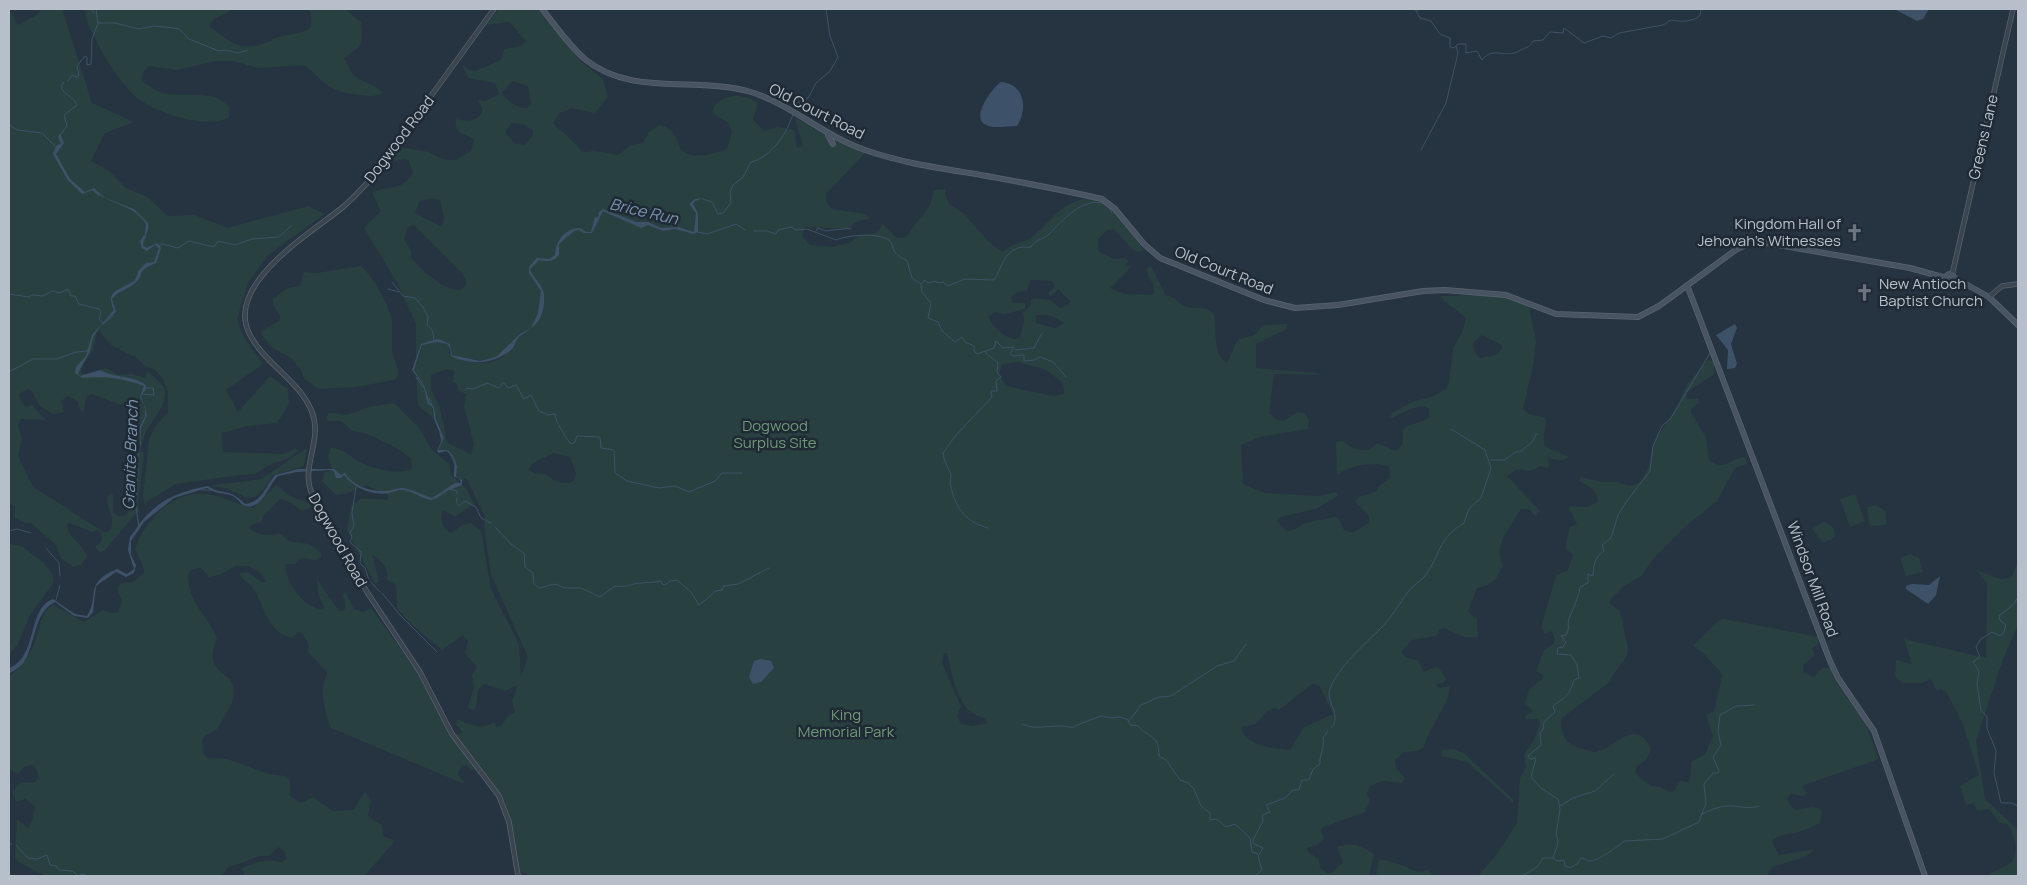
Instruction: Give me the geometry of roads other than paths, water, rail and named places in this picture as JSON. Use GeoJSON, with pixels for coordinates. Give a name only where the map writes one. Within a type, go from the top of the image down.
{"type":"FeatureCollection","features":[{"type":"Feature","properties":{"kind":"main road","name":"Old Court Road"},"geometry":{"type":"LineString","coordinates":[[542,9],[579,54],[597,68],[614,76],[639,81],[731,87],[763,97],[857,147],[902,161],[1102,199],[1115,209],[1144,244],[1160,258],[1264,300],[1288,307],[1319,307],[1423,291],[1445,290],[1506,295],[1556,314],[1634,317],[1646,314],[1737,249],[1755,241],[1910,268],[1950,277],[1989,297],[2018,325]]}},
{"type":"Feature","properties":{"kind":"main road"},"geometry":{"type":"LineString","coordinates":[[826,132],[832,144]]}},
{"type":"Feature","properties":{"kind":"main road","name":"Windsor Mill Road"},"geometry":{"type":"LineString","coordinates":[[1687,285],[1830,661],[1838,678],[1874,731],[1925,876]]}},
{"type":"Feature","properties":{"kind":"street","name":"Dogwood Road"},"geometry":{"type":"LineString","coordinates":[[494,9],[370,180],[348,202],[274,262],[255,286],[247,302],[245,322],[251,337],[304,398],[312,414],[315,439],[308,471],[308,483],[312,494],[363,585],[420,672],[452,734],[499,796],[509,822],[518,876]]}},
{"type":"Feature","properties":{"kind":"street","name":"Greens Lane"},"geometry":{"type":"LineString","coordinates":[[1950,277],[2013,9]]}},
{"type":"Feature","properties":{"kind":"street"},"geometry":{"type":"LineString","coordinates":[[1989,297],[2002,286],[2018,284]]}},
{"type":"Feature","properties":{"kind":"water"},"geometry":{"type":"Polygon","coordinates":[[[1894,9],[1929,9],[1923,19],[1917,21],[1894,9]]]}},
{"type":"Feature","properties":{"kind":"water"},"geometry":{"type":"Polygon","coordinates":[[[1001,82],[1015,87],[1020,92],[1023,112],[1017,126],[993,127],[986,125],[980,116],[988,96],[1001,82]]]}},
{"type":"Feature","properties":{"kind":"water","name":"Granite Branch"},"geometry":{"type":"Polygon","coordinates":[[[60,133],[64,143],[56,154],[70,179],[85,192],[94,188],[105,198],[134,209],[148,223],[143,246],[147,248],[157,243],[161,248],[156,263],[145,268],[135,283],[112,299],[116,312],[101,325],[93,337],[90,351],[78,373],[80,376],[100,370],[141,382],[146,385],[146,389],[141,396],[144,404],[140,397],[144,386],[113,378],[82,378],[75,373],[76,367],[86,356],[92,335],[114,310],[111,303],[113,294],[135,280],[139,270],[146,263],[154,262],[159,248],[155,245],[147,251],[142,248],[140,241],[145,234],[146,224],[135,212],[106,199],[93,190],[82,194],[67,179],[53,153],[57,145],[61,144],[58,137],[60,133]]]}},
{"type":"Feature","properties":{"kind":"water"},"geometry":{"type":"Polygon","coordinates":[[[704,198],[695,201],[693,204],[698,213],[698,232],[694,234],[675,229],[663,231],[648,225],[641,228],[603,211],[592,233],[584,233],[579,230],[574,231],[559,244],[559,255],[557,257],[550,261],[539,260],[530,269],[544,292],[543,310],[539,320],[531,328],[538,313],[541,291],[529,273],[529,267],[537,258],[549,259],[555,255],[559,240],[570,230],[580,228],[586,232],[591,232],[595,217],[598,218],[599,212],[603,209],[636,222],[648,222],[661,228],[678,227],[694,232],[696,213],[689,204],[695,199],[704,198]]]}},
{"type":"Feature","properties":{"kind":"water"},"geometry":{"type":"Polygon","coordinates":[[[1735,324],[1737,328],[1731,344],[1737,364],[1735,368],[1727,369],[1728,350],[1716,335],[1735,324]]]}},
{"type":"Feature","properties":{"kind":"water"},"geometry":{"type":"Polygon","coordinates":[[[531,328],[518,338],[512,349],[505,354],[483,362],[467,361],[451,356],[450,348],[447,344],[437,342],[422,345],[414,370],[424,385],[430,403],[434,407],[436,419],[444,438],[438,450],[447,450],[452,455],[454,458],[457,469],[456,476],[459,478],[454,477],[453,457],[446,451],[439,453],[437,451],[442,439],[434,419],[433,407],[428,404],[423,385],[412,370],[421,344],[438,339],[450,344],[452,355],[480,361],[496,357],[520,334],[531,328]]]}},
{"type":"Feature","properties":{"kind":"water"},"geometry":{"type":"Polygon","coordinates":[[[145,409],[147,415],[141,428],[140,439],[138,430],[145,417],[145,409]]]}},
{"type":"Feature","properties":{"kind":"water"},"geometry":{"type":"Polygon","coordinates":[[[139,459],[136,500],[139,524],[154,508],[170,498],[187,491],[208,486],[218,491],[235,495],[245,504],[251,503],[263,493],[275,475],[298,469],[334,469],[341,475],[345,473],[357,485],[368,489],[386,491],[402,488],[432,498],[455,483],[461,483],[459,478],[462,480],[462,485],[442,493],[437,498],[431,500],[405,490],[383,494],[370,492],[353,484],[344,475],[341,478],[336,478],[334,471],[331,470],[297,472],[278,476],[261,501],[251,506],[243,505],[233,496],[214,492],[207,488],[174,498],[144,522],[131,541],[131,555],[136,565],[134,573],[126,577],[116,572],[96,586],[93,612],[88,618],[74,616],[55,602],[48,607],[39,621],[24,662],[9,674],[9,668],[18,663],[24,654],[39,612],[45,604],[53,599],[75,614],[87,616],[91,609],[94,590],[96,585],[100,579],[117,569],[127,574],[134,569],[128,550],[130,537],[138,526],[135,500],[139,459]]]}},
{"type":"Feature","properties":{"kind":"water"},"geometry":{"type":"Polygon","coordinates":[[[1940,576],[1936,595],[1928,604],[1906,589],[1906,586],[1912,584],[1929,585],[1940,576]]]}},
{"type":"Feature","properties":{"kind":"water"},"geometry":{"type":"Polygon","coordinates":[[[761,659],[771,661],[774,668],[761,682],[753,684],[749,677],[754,661],[761,659]]]}},
{"type":"Feature","properties":{"kind":"waterway","name":"Granite Branch"},"geometry":{"type":"LineString","coordinates":[[90,9],[95,13]]}},
{"type":"Feature","properties":{"kind":"waterway","name":"Granite Branch"},"geometry":{"type":"LineString","coordinates":[[68,81],[72,75],[76,77],[79,75],[77,66],[85,56],[87,57],[87,65],[91,64],[92,39],[98,23],[96,9]]}},
{"type":"Feature","properties":{"kind":"waterway","name":"Brice Run"},"geometry":{"type":"LineString","coordinates":[[794,111],[796,104],[808,98],[816,83],[830,71],[838,57],[830,36],[826,9]]}},
{"type":"Feature","properties":{"kind":"waterway","name":"Brice Run"},"geometry":{"type":"LineString","coordinates":[[1415,9],[1420,18],[1431,21],[1440,34],[1450,38],[1450,47],[1454,48],[1458,44],[1466,44],[1466,53],[1477,51],[1482,60],[1486,56],[1495,53],[1515,53],[1529,46],[1533,41],[1543,40],[1550,32],[1563,33],[1564,28],[1584,43],[1603,36],[1611,38],[1619,33],[1663,25],[1671,20],[1691,20],[1700,15],[1701,9]]}},
{"type":"Feature","properties":{"kind":"waterway"},"geometry":{"type":"LineString","coordinates":[[1417,10],[1426,9]]}},
{"type":"Feature","properties":{"kind":"waterway"},"geometry":{"type":"LineString","coordinates":[[98,23],[115,23],[139,29],[154,26],[174,28],[179,29],[189,39],[219,51],[225,50],[238,53],[248,50]]}},
{"type":"Feature","properties":{"kind":"waterway"},"geometry":{"type":"LineString","coordinates":[[1421,150],[1446,103],[1458,53],[1456,46]]}},
{"type":"Feature","properties":{"kind":"waterway","name":"Granite Branch"},"geometry":{"type":"LineString","coordinates":[[61,134],[67,126],[64,115],[77,105],[62,90],[61,87],[64,82]]}},
{"type":"Feature","properties":{"kind":"waterway","name":"Brice Run"},"geometry":{"type":"LineString","coordinates":[[703,199],[712,202],[718,214],[723,213],[731,203],[730,192],[733,185],[743,177],[751,162],[765,155],[777,144],[787,129],[793,114]]}},
{"type":"Feature","properties":{"kind":"waterway"},"geometry":{"type":"LineString","coordinates":[[9,125],[17,130],[42,133],[55,146]]}},
{"type":"Feature","properties":{"kind":"waterway","name":"Granite Branch"},"geometry":{"type":"LineString","coordinates":[[54,155],[62,169]]}},
{"type":"Feature","properties":{"kind":"waterway","name":"Granite Branch"},"geometry":{"type":"LineString","coordinates":[[92,189],[99,196]]}},
{"type":"Feature","properties":{"kind":"waterway"},"geometry":{"type":"LineString","coordinates":[[754,231],[767,231],[776,234],[778,230],[791,227],[796,230],[807,229],[836,240],[855,236],[879,236],[890,241],[895,253],[907,261],[912,278],[921,284],[925,280],[928,283],[935,281],[943,282],[948,286],[965,279],[994,280],[1003,262],[1013,250],[1020,247],[1031,247],[1035,242],[1047,236],[1074,211],[1089,203],[1105,204],[1112,213]]}},
{"type":"Feature","properties":{"kind":"waterway"},"geometry":{"type":"LineString","coordinates":[[698,232],[707,234],[736,224],[745,230]]}},
{"type":"Feature","properties":{"kind":"waterway"},"geometry":{"type":"LineString","coordinates":[[157,247],[162,244],[178,248],[189,241],[214,247],[218,241],[235,245],[252,239],[279,237],[291,226]]}},
{"type":"Feature","properties":{"kind":"waterway"},"geometry":{"type":"LineString","coordinates":[[816,231],[818,228],[826,231],[851,228]]}},
{"type":"Feature","properties":{"kind":"waterway","name":"Granite Branch"},"geometry":{"type":"LineString","coordinates":[[142,244],[146,236]]}},
{"type":"Feature","properties":{"kind":"waterway"},"geometry":{"type":"LineString","coordinates":[[392,282],[403,296],[415,298],[423,307],[428,317],[427,325],[433,332],[434,341]]}},
{"type":"Feature","properties":{"kind":"waterway"},"geometry":{"type":"LineString","coordinates":[[921,285],[922,292],[931,303],[928,318],[938,322],[942,331],[955,342],[962,337],[965,342],[974,346],[974,351],[977,354],[994,348],[996,341],[1003,348],[1014,347],[1010,354],[1013,356],[1024,355],[1024,361],[1040,357],[1053,362],[1066,377]]}},
{"type":"Feature","properties":{"kind":"waterway"},"geometry":{"type":"LineString","coordinates":[[9,294],[29,297],[32,295],[43,296],[52,291],[60,293],[68,289],[71,296],[75,296],[79,304],[99,309],[101,312],[99,319],[103,323]]}},
{"type":"Feature","properties":{"kind":"waterway"},"geometry":{"type":"LineString","coordinates":[[388,289],[399,292]]}},
{"type":"Feature","properties":{"kind":"waterway","name":"Granite Branch"},"geometry":{"type":"LineString","coordinates":[[103,324],[113,316]]}},
{"type":"Feature","properties":{"kind":"waterway"},"geometry":{"type":"LineString","coordinates":[[1015,350],[1034,348],[1042,333]]}},
{"type":"Feature","properties":{"kind":"waterway","name":"Brice Run"},"geometry":{"type":"LineString","coordinates":[[427,342],[438,341]]}},
{"type":"Feature","properties":{"kind":"waterway"},"geometry":{"type":"LineString","coordinates":[[9,372],[33,359],[57,359],[76,352],[88,351]]}},
{"type":"Feature","properties":{"kind":"waterway"},"geometry":{"type":"LineString","coordinates":[[985,352],[998,363],[997,372],[1001,377],[996,381],[997,391],[991,391],[992,397],[956,435],[943,453],[951,475],[950,483],[957,505],[972,522],[988,528]]}},
{"type":"Feature","properties":{"kind":"waterway"},"geometry":{"type":"LineString","coordinates":[[1522,876],[1537,867],[1543,858],[1553,858],[1558,843],[1556,835],[1560,809],[1558,799],[1541,788],[1531,777],[1536,758],[1530,759],[1528,756],[1541,745],[1540,733],[1544,722],[1555,712],[1553,706],[1571,689],[1574,680],[1579,678],[1577,665],[1571,655],[1557,654],[1558,648],[1563,647],[1566,642],[1561,636],[1567,633],[1569,618],[1580,587],[1588,583],[1588,574],[1593,576],[1596,559],[1604,551],[1602,545],[1611,538],[1618,515],[1650,471],[1653,446],[1662,426],[1671,418],[1710,353]]}},
{"type":"Feature","properties":{"kind":"waterway","name":"Brice Run"},"geometry":{"type":"LineString","coordinates":[[416,377],[424,388]]}},
{"type":"Feature","properties":{"kind":"waterway","name":"Granite Branch"},"geometry":{"type":"LineString","coordinates":[[119,378],[134,382]]}},
{"type":"Feature","properties":{"kind":"waterway"},"geometry":{"type":"LineString","coordinates":[[465,390],[487,383],[499,388],[503,382],[508,388],[516,385],[524,399],[531,395],[539,411],[548,415],[555,414],[561,429],[571,444],[575,442],[577,436],[600,437],[601,448],[614,450],[615,473],[627,481],[659,488],[675,486],[689,492],[715,481],[722,473],[742,473]]}},
{"type":"Feature","properties":{"kind":"waterway","name":"Granite Branch"},"geometry":{"type":"LineString","coordinates":[[142,394],[154,395],[153,388],[146,388]]}},
{"type":"Feature","properties":{"kind":"waterway","name":"Brice Run"},"geometry":{"type":"LineString","coordinates":[[429,398],[433,408]]}},
{"type":"Feature","properties":{"kind":"waterway"},"geometry":{"type":"LineString","coordinates":[[1331,728],[1334,723],[1335,713],[1329,694],[1339,672],[1352,656],[1385,624],[1410,590],[1425,576],[1444,541],[1455,529],[1464,523],[1469,509],[1481,498],[1491,468],[1485,450],[1451,429]]}},
{"type":"Feature","properties":{"kind":"waterway"},"geometry":{"type":"LineString","coordinates":[[1490,460],[1504,460],[1516,452],[1520,452],[1532,442],[1537,433]]}},
{"type":"Feature","properties":{"kind":"waterway","name":"Brice Run"},"geometry":{"type":"LineString","coordinates":[[440,434],[442,442]]}},
{"type":"Feature","properties":{"kind":"waterway","name":"Granite Branch"},"geometry":{"type":"LineString","coordinates":[[138,450],[138,458]]}},
{"type":"Feature","properties":{"kind":"waterway","name":"Brice Run"},"geometry":{"type":"LineString","coordinates":[[450,454],[457,468]]}},
{"type":"Feature","properties":{"kind":"waterway"},"geometry":{"type":"LineString","coordinates":[[356,487],[352,513],[354,526],[350,532],[352,537],[350,542],[361,552],[360,563],[365,568],[369,580],[380,592]]}},
{"type":"Feature","properties":{"kind":"waterway","name":"Brice Run"},"geometry":{"type":"LineString","coordinates":[[450,489],[457,491],[457,494]]}},
{"type":"Feature","properties":{"kind":"waterway","name":"Brice Run"},"geometry":{"type":"LineString","coordinates":[[202,490],[211,490]]}},
{"type":"Feature","properties":{"kind":"waterway","name":"Brice Run"},"geometry":{"type":"LineString","coordinates":[[439,496],[446,492]]}},
{"type":"Feature","properties":{"kind":"waterway"},"geometry":{"type":"LineString","coordinates":[[457,498],[456,502],[459,506],[465,501],[476,507],[481,518],[491,523]]}},
{"type":"Feature","properties":{"kind":"waterway"},"geometry":{"type":"LineString","coordinates":[[495,527],[511,544],[524,553],[525,567],[533,573],[534,584],[539,588],[555,584],[565,588],[581,588],[600,597],[615,586],[661,581],[665,585],[670,581],[677,580],[691,592],[699,605],[716,591],[722,590],[724,586],[738,584],[769,568]]}},
{"type":"Feature","properties":{"kind":"waterway"},"geometry":{"type":"LineString","coordinates":[[9,531],[17,529],[31,533]]}},
{"type":"Feature","properties":{"kind":"waterway"},"geometry":{"type":"LineString","coordinates":[[46,548],[59,563],[60,576]]}},
{"type":"Feature","properties":{"kind":"waterway"},"geometry":{"type":"LineString","coordinates":[[56,600],[60,585]]}},
{"type":"Feature","properties":{"kind":"waterway"},"geometry":{"type":"LineString","coordinates":[[382,593],[400,615],[437,652]]}},
{"type":"Feature","properties":{"kind":"waterway"},"geometry":{"type":"LineString","coordinates":[[2018,597],[2014,604],[1999,616],[2000,620],[2006,625],[2003,634],[2000,636],[1992,632],[1981,639],[1976,647],[1980,657],[1973,662],[1979,671],[1977,684],[1981,710],[1987,717],[1987,728],[1996,751],[1994,773],[2001,803],[2011,803],[2018,806]]}},
{"type":"Feature","properties":{"kind":"waterway"},"geometry":{"type":"LineString","coordinates":[[1129,721],[1141,705],[1159,697],[1171,696],[1217,666],[1234,661],[1246,644]]}},
{"type":"Feature","properties":{"kind":"waterway"},"geometry":{"type":"LineString","coordinates":[[1553,858],[1557,861],[1564,860],[1565,866],[1570,868],[1577,864],[1581,858],[1593,861],[1613,850],[1624,841],[1663,839],[1699,822],[1706,803],[1704,784],[1713,773],[1718,773],[1719,771],[1713,757],[1721,745],[1718,731],[1720,715],[1736,706],[1755,705]]}},
{"type":"Feature","properties":{"kind":"waterway"},"geometry":{"type":"LineString","coordinates":[[1022,724],[1034,727],[1067,726],[1073,728],[1101,716],[1127,719],[1131,725],[1138,726],[1156,740],[1159,756],[1166,760],[1180,780],[1188,783],[1194,789],[1201,806],[1210,813],[1210,820],[1217,819],[1226,827],[1235,824],[1250,838],[1252,852],[1258,854]]}},
{"type":"Feature","properties":{"kind":"waterway"},"geometry":{"type":"LineString","coordinates":[[1255,876],[1262,870],[1258,856],[1263,848],[1254,844],[1253,840],[1263,821],[1262,815],[1270,812],[1266,805],[1285,798],[1293,790],[1299,790],[1302,780],[1309,780],[1313,769],[1320,764],[1323,738],[1328,731]]}},
{"type":"Feature","properties":{"kind":"waterway"},"geometry":{"type":"LineString","coordinates":[[1560,806],[1573,798],[1595,791],[1614,774]]}},
{"type":"Feature","properties":{"kind":"waterway"},"geometry":{"type":"LineString","coordinates":[[1702,814],[1725,806],[1750,808],[1759,806]]}},
{"type":"Feature","properties":{"kind":"waterway"},"geometry":{"type":"LineString","coordinates":[[16,845],[28,858],[37,859],[47,855],[50,865],[56,866],[59,870],[73,871],[78,876],[82,874],[89,876]]}},
{"type":"Feature","properties":{"kind":"place","name":"Kingdom Hall of Jehovah's Witnesses"},"geometry":{"type":"Point","coordinates":[1855,232]}},
{"type":"Feature","properties":{"kind":"place","name":"New Antioch Baptist Church"},"geometry":{"type":"Point","coordinates":[1865,292]}},
{"type":"Feature","properties":{"kind":"park label","name":"Dogwood Surplus Site"},"geometry":{"type":"Point","coordinates":[775,434]}},
{"type":"Feature","properties":{"kind":"park label","name":"King Memorial Park"},"geometry":{"type":"Point","coordinates":[846,722]}}]}
